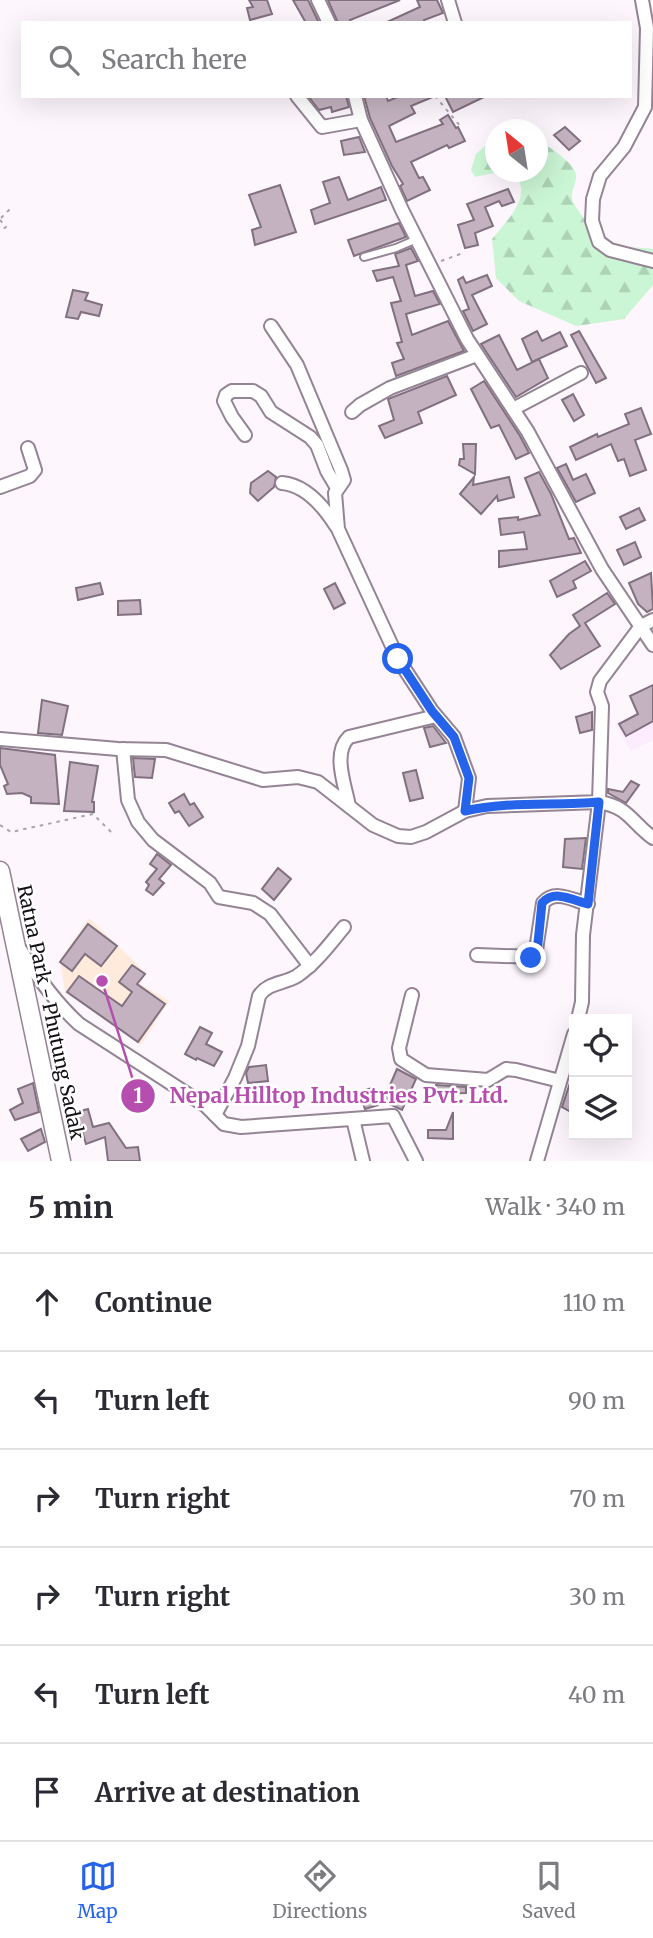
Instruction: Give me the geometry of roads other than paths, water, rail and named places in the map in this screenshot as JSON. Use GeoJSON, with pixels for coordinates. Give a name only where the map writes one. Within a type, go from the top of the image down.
{"type":"FeatureCollection","features":[{"type":"Feature","properties":{"kind":"street"},"geometry":{"type":"LineString","coordinates":[[448,0],[454,21]]}},
{"type":"Feature","properties":{"kind":"street"},"geometry":{"type":"LineString","coordinates":[[642,0],[647,28],[649,106],[624,147],[600,176],[593,199],[592,221],[599,243],[610,250],[653,261]]}},
{"type":"Feature","properties":{"kind":"street"},"geometry":{"type":"LineString","coordinates":[[320,1],[328,21]]}},
{"type":"Feature","properties":{"kind":"street"},"geometry":{"type":"LineString","coordinates":[[299,98],[322,127],[361,120]]}},
{"type":"Feature","properties":{"kind":"street"},"geometry":{"type":"LineString","coordinates":[[356,98],[361,120],[416,239],[477,355],[528,432],[602,569],[647,623],[653,645]]}},
{"type":"Feature","properties":{"kind":"street"},"geometry":{"type":"LineString","coordinates":[[271,326],[297,365],[337,458],[344,480],[335,493],[338,529]]}},
{"type":"Feature","properties":{"kind":"street"},"geometry":{"type":"LineString","coordinates":[[352,412],[390,388],[477,355]]}},
{"type":"Feature","properties":{"kind":"street"},"geometry":{"type":"LineString","coordinates":[[513,410],[580,373]]}},
{"type":"Feature","properties":{"kind":"street"},"geometry":{"type":"LineString","coordinates":[[245,435],[224,401],[226,395],[232,391],[253,391],[261,396],[271,412],[310,437],[317,445],[337,488]]}},
{"type":"Feature","properties":{"kind":"street"},"geometry":{"type":"LineString","coordinates":[[0,487],[30,476],[35,470],[28,448]]}},
{"type":"Feature","properties":{"kind":"street"},"geometry":{"type":"LineString","coordinates":[[282,483],[302,490],[324,506],[338,529],[398,659],[436,716],[454,737],[469,778],[465,811]]}},
{"type":"Feature","properties":{"kind":"street"},"geometry":{"type":"LineString","coordinates":[[579,1014],[582,1002],[583,935],[599,802],[601,706],[597,692],[600,681],[647,623]]}},
{"type":"Feature","properties":{"kind":"street"},"geometry":{"type":"LineString","coordinates":[[349,806],[340,759],[344,742],[349,737],[436,716]]}},
{"type":"Feature","properties":{"kind":"street"},"geometry":{"type":"LineString","coordinates":[[0,739],[166,750],[263,780],[298,777],[308,779],[317,782],[373,825],[398,836],[411,837],[426,832],[465,811],[487,806],[556,806],[599,802],[613,804],[632,816],[653,838]]}},
{"type":"Feature","properties":{"kind":"street"},"geometry":{"type":"LineString","coordinates":[[123,749],[128,800],[138,822],[153,841],[201,875],[219,897],[253,903],[270,914],[310,966]]}},
{"type":"Feature","properties":{"kind":"street","name":"Ratna Park - Phutung Sadak"},"geometry":{"type":"LineString","coordinates":[[0,871],[5,915],[14,937],[61,1161]]}},
{"type":"Feature","properties":{"kind":"street"},"geometry":{"type":"LineString","coordinates":[[477,955],[535,957],[542,903],[547,898],[556,895],[588,904]]}},
{"type":"Feature","properties":{"kind":"street"},"geometry":{"type":"LineString","coordinates":[[215,1115],[248,1046],[259,996],[263,990],[295,977],[310,966],[344,927]]}},
{"type":"Feature","properties":{"kind":"street"},"geometry":{"type":"LineString","coordinates":[[14,937],[36,975],[61,1007],[79,1024],[206,1107],[223,1124],[232,1127],[393,1116],[416,1161]]}},
{"type":"Feature","properties":{"kind":"street"},"geometry":{"type":"LineString","coordinates":[[412,995],[399,1048],[401,1059],[411,1067],[426,1075],[488,1080],[506,1069],[560,1081]]}},
{"type":"Feature","properties":{"kind":"street"},"geometry":{"type":"LineString","coordinates":[[537,1161],[569,1051]]}},
{"type":"Feature","properties":{"kind":"street"},"geometry":{"type":"LineString","coordinates":[[353,1119],[363,1161]]}},
{"type":"Feature","properties":{"kind":"lane"},"geometry":{"type":"LineString","coordinates":[[364,257],[416,239]]}},
{"type":"Feature","properties":{"kind":"place","name":"Nepal Hilltop Industries Pvt. Ltd."},"geometry":{"type":"Point","coordinates":[102,981]}}]}
